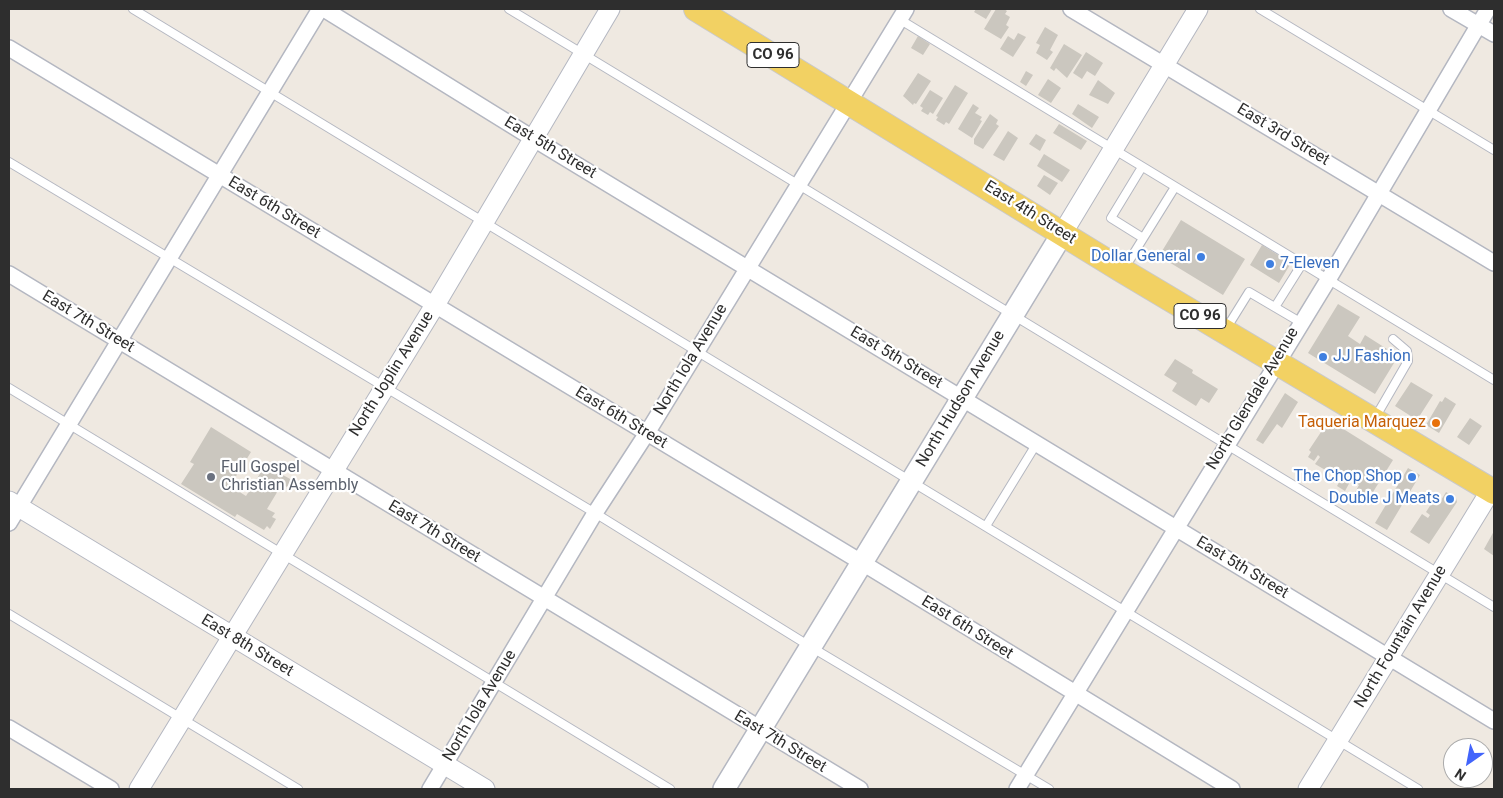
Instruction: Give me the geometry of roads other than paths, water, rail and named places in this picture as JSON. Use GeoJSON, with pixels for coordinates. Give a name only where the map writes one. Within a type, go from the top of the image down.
{"type":"FeatureCollection","features":[{"type":"Feature","properties":{"kind":"main road","name":"East 4th Street"},"geometry":{"type":"LineString","coordinates":[[696,9],[848,101],[1060,236],[1225,330],[1493,489]]}},
{"type":"Feature","properties":{"kind":"main road","name":"North Hudson Avenue"},"geometry":{"type":"LineString","coordinates":[[724,789],[1060,236]]}},
{"type":"Feature","properties":{"kind":"street"},"geometry":{"type":"LineString","coordinates":[[12,510],[69,425],[320,9]]}},
{"type":"Feature","properties":{"kind":"street","name":"East 5th Street"},"geometry":{"type":"LineString","coordinates":[[324,9],[534,139],[1494,722]]}},
{"type":"Feature","properties":{"kind":"street","name":"North Joplin Avenue"},"geometry":{"type":"LineString","coordinates":[[138,789],[435,305],[610,9]]}},
{"type":"Feature","properties":{"kind":"street","name":"East 3rd Street"},"geometry":{"type":"LineString","coordinates":[[1071,9],[1494,263]]}},
{"type":"Feature","properties":{"kind":"street","name":"North Hudson Avenue"},"geometry":{"type":"LineString","coordinates":[[1060,236],[1198,9]]}},
{"type":"Feature","properties":{"kind":"street"},"geometry":{"type":"LineString","coordinates":[[1451,9],[1494,34]]}},
{"type":"Feature","properties":{"kind":"street","name":"North Glendale Avenue"},"geometry":{"type":"LineString","coordinates":[[1017,789],[1300,322],[1328,280],[1488,9]]}},
{"type":"Feature","properties":{"kind":"street","name":"North Iola Avenue"},"geometry":{"type":"LineString","coordinates":[[430,789],[545,600],[595,513],[903,14]]}},
{"type":"Feature","properties":{"kind":"street","name":"East 6th Street"},"geometry":{"type":"LineString","coordinates":[[9,48],[861,562],[1232,789]]}},
{"type":"Feature","properties":{"kind":"street","name":"East 7th Street"},"geometry":{"type":"LineString","coordinates":[[9,274],[860,789]]}},
{"type":"Feature","properties":{"kind":"street","name":"North Fountain Avenue"},"geometry":{"type":"LineString","coordinates":[[1308,789],[1493,489]]}},
{"type":"Feature","properties":{"kind":"street","name":"East 8th Street"},"geometry":{"type":"LineString","coordinates":[[12,510],[232,636],[485,789]]}},
{"type":"Feature","properties":{"kind":"street"},"geometry":{"type":"LineString","coordinates":[[9,728],[111,789]]}},
{"type":"Feature","properties":{"kind":"lane"},"geometry":{"type":"LineString","coordinates":[[133,9],[1418,789]]}},
{"type":"Feature","properties":{"kind":"lane"},"geometry":{"type":"LineString","coordinates":[[510,9],[1494,607]]}},
{"type":"Feature","properties":{"kind":"lane"},"geometry":{"type":"LineString","coordinates":[[1260,9],[1494,150]]}},
{"type":"Feature","properties":{"kind":"lane"},"geometry":{"type":"LineString","coordinates":[[903,14],[1113,150],[1494,380]]}},
{"type":"Feature","properties":{"kind":"lane"},"geometry":{"type":"LineString","coordinates":[[9,162],[595,513],[811,647],[1049,789]]}},
{"type":"Feature","properties":{"kind":"lane"},"geometry":{"type":"LineString","coordinates":[[1142,167],[1111,218],[1143,238]]}},
{"type":"Feature","properties":{"kind":"lane"},"geometry":{"type":"LineString","coordinates":[[1123,271],[1175,187]]}},
{"type":"Feature","properties":{"kind":"lane"},"geometry":{"type":"LineString","coordinates":[[1276,307],[1302,264]]}},
{"type":"Feature","properties":{"kind":"lane"},"geometry":{"type":"LineString","coordinates":[[1225,330],[1249,292],[1300,322]]}},
{"type":"Feature","properties":{"kind":"lane"},"geometry":{"type":"LineString","coordinates":[[1374,419],[1408,361],[1407,351],[1393,339]]}},
{"type":"Feature","properties":{"kind":"lane"},"geometry":{"type":"LineString","coordinates":[[9,388],[670,789]]}},
{"type":"Feature","properties":{"kind":"lane"},"geometry":{"type":"LineString","coordinates":[[986,526],[1036,443]]}},
{"type":"Feature","properties":{"kind":"lane"},"geometry":{"type":"LineString","coordinates":[[9,614],[298,789]]}},
{"type":"Feature","properties":{"kind":"place","name":"Dollar General"},"geometry":{"type":"Point","coordinates":[1201,257]}},
{"type":"Feature","properties":{"kind":"place","name":"7-Eleven"},"geometry":{"type":"Point","coordinates":[1270,264]}},
{"type":"Feature","properties":{"kind":"place","name":"JJ Fashion"},"geometry":{"type":"Point","coordinates":[1323,357]}},
{"type":"Feature","properties":{"kind":"place","name":"Taqueria Marquez"},"geometry":{"type":"Point","coordinates":[1436,423]}},
{"type":"Feature","properties":{"kind":"place","name":"Full Gospel Christian Assembly"},"geometry":{"type":"Point","coordinates":[211,477]}},
{"type":"Feature","properties":{"kind":"place","name":"The Chop Shop"},"geometry":{"type":"Point","coordinates":[1412,477]}},
{"type":"Feature","properties":{"kind":"place","name":"Double J Meats"},"geometry":{"type":"Point","coordinates":[1450,499]}}]}
